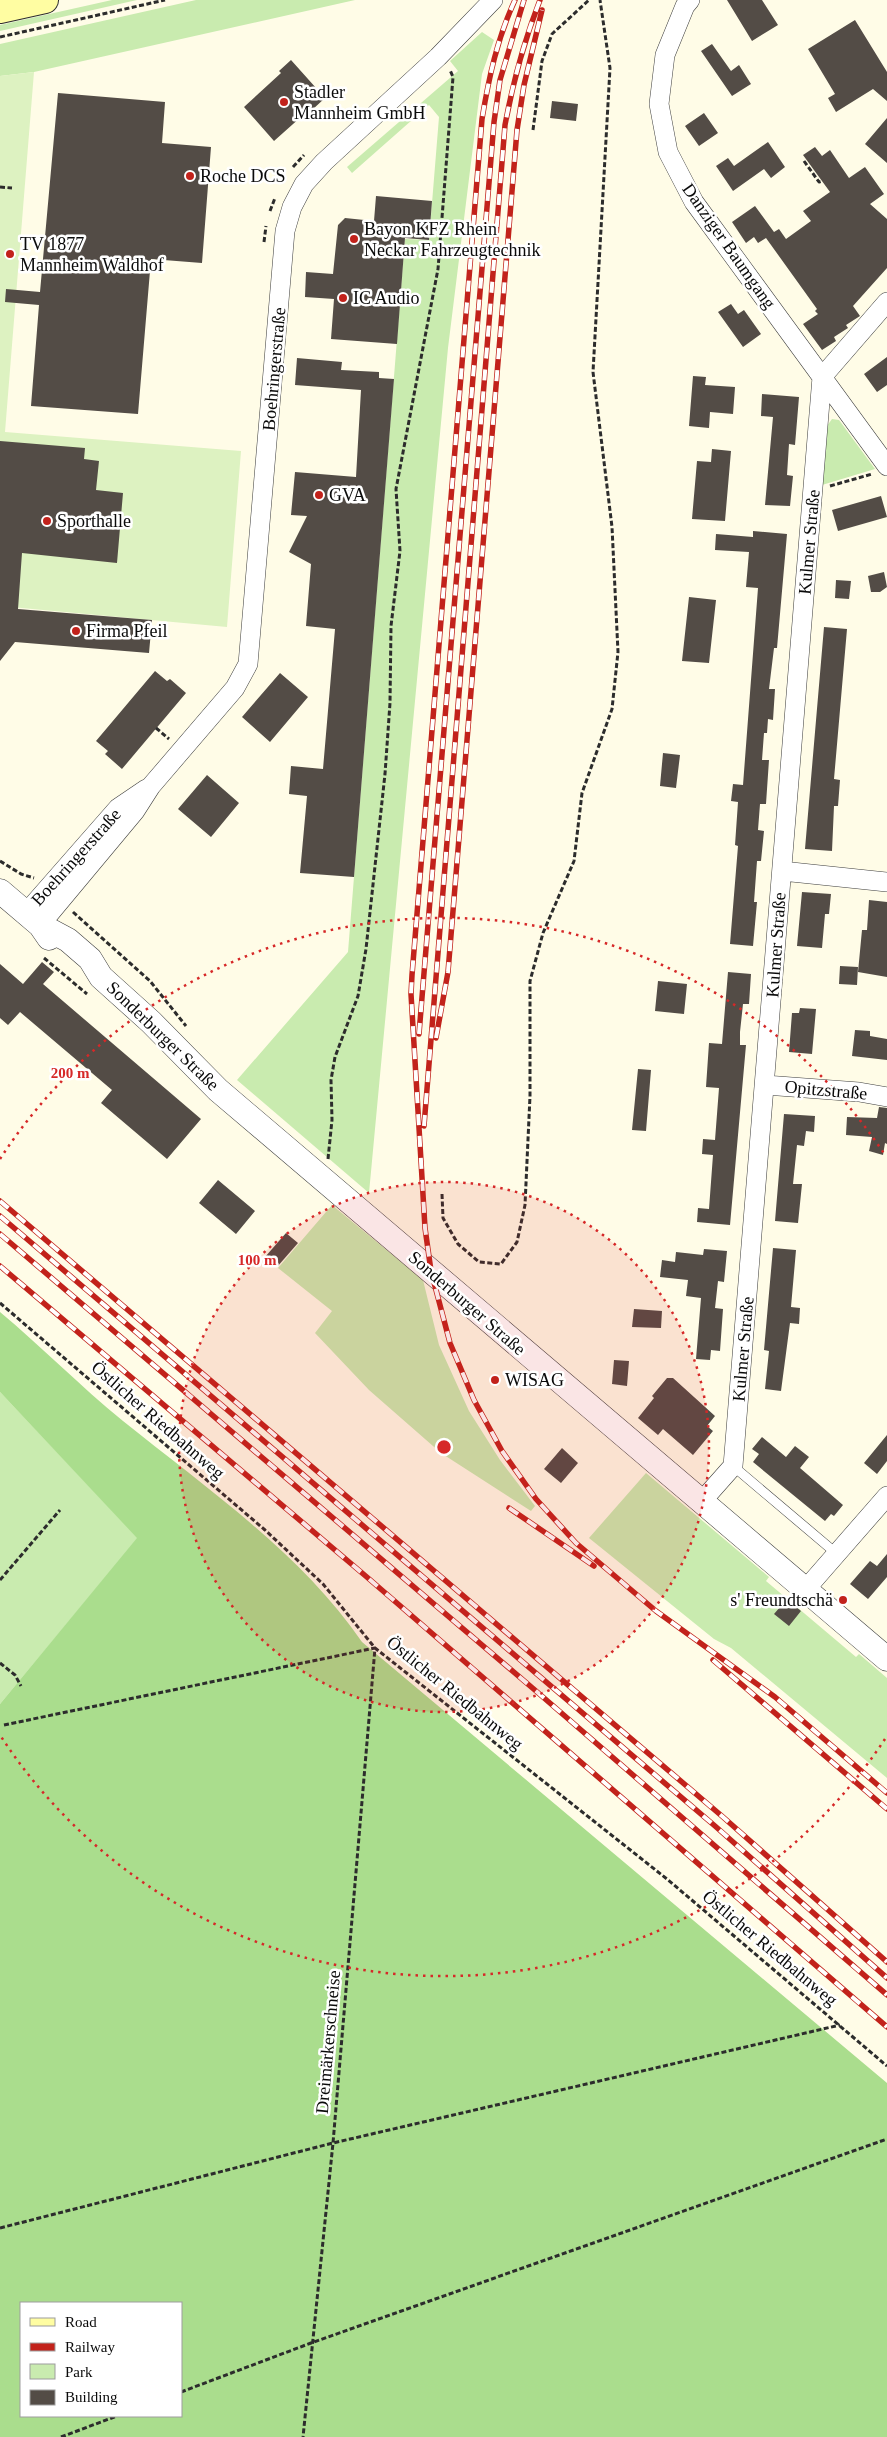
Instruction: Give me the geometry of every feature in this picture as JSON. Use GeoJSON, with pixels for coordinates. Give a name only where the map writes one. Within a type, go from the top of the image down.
{"type":"FeatureCollection","features":[{"type":"Feature","properties":{"kind":"main road"},"geometry":{"type":"LineString","coordinates":[[0,10],[45,0]]}},
{"type":"Feature","properties":{"kind":"street","name":"Boehringerstraße"},"geometry":{"type":"LineString","coordinates":[[33,919],[135,811],[151,786],[235,688],[248,664],[285,231],[292,207],[304,184],[324,162],[438,57],[492,0]]}},
{"type":"Feature","properties":{"kind":"street","name":"Danziger Baumgang"},"geometry":{"type":"LineString","coordinates":[[690,0],[685,6],[665,55],[659,104],[668,152],[694,202],[822,378],[882,469]]}},
{"type":"Feature","properties":{"kind":"street"},"geometry":{"type":"LineString","coordinates":[[822,378],[887,302]]}},
{"type":"Feature","properties":{"kind":"street","name":"Kulmer Straße"},"geometry":{"type":"LineString","coordinates":[[733,1466],[822,378]]}},
{"type":"Feature","properties":{"kind":"street"},"geometry":{"type":"LineString","coordinates":[[782,871],[887,882]]}},
{"type":"Feature","properties":{"kind":"street","name":"Sonderburger Straße"},"geometry":{"type":"LineString","coordinates":[[0,891],[33,919],[73,944],[90,959],[94,986],[151,1022],[218,1090],[887,1659]]}},
{"type":"Feature","properties":{"kind":"street","name":"Opitzstraße"},"geometry":{"type":"LineString","coordinates":[[765,1084],[887,1096]]}},
{"type":"Feature","properties":{"kind":"street"},"geometry":{"type":"LineString","coordinates":[[702,1501],[733,1466]]}},
{"type":"Feature","properties":{"kind":"street"},"geometry":{"type":"LineString","coordinates":[[805,1590],[887,1496]]}},
{"type":"Feature","properties":{"kind":"lane"},"geometry":{"type":"LineString","coordinates":[[733,1466],[837,1554]]}},
{"type":"Feature","properties":{"kind":"path"},"geometry":{"type":"LineString","coordinates":[[0,37],[165,0]]}},
{"type":"Feature","properties":{"kind":"path"},"geometry":{"type":"LineString","coordinates":[[533,130],[542,61],[552,34],[589,0]]}},
{"type":"Feature","properties":{"kind":"path"},"geometry":{"type":"LineString","coordinates":[[442,1194],[443,1218],[458,1244],[479,1262],[501,1264],[517,1242],[526,1205],[530,1096],[530,981],[543,933],[574,861],[582,793],[612,709],[618,652],[612,527],[593,372],[610,68],[600,0]]}},
{"type":"Feature","properties":{"kind":"path"},"geometry":{"type":"LineString","coordinates":[[328,1164],[335,1057],[358,996],[366,950],[385,774],[390,703],[392,626],[400,551],[396,489],[438,269],[453,77],[438,57]]}},
{"type":"Feature","properties":{"kind":"path"},"geometry":{"type":"LineString","coordinates":[[804,161],[819,182],[822,181]]}},
{"type":"Feature","properties":{"kind":"path"},"geometry":{"type":"LineString","coordinates":[[0,187],[12,188]]}},
{"type":"Feature","properties":{"kind":"path"},"geometry":{"type":"LineString","coordinates":[[814,491],[882,469]]}},
{"type":"Feature","properties":{"kind":"path"},"geometry":{"type":"LineString","coordinates":[[156,728],[169,738]]}},
{"type":"Feature","properties":{"kind":"path"},"geometry":{"type":"LineString","coordinates":[[0,861],[8,868],[36,880]]}},
{"type":"Feature","properties":{"kind":"path"},"geometry":{"type":"LineString","coordinates":[[74,912],[150,981],[188,1028]]}},
{"type":"Feature","properties":{"kind":"path"},"geometry":{"type":"LineString","coordinates":[[37,951],[94,986]]}},
{"type":"Feature","properties":{"kind":"path","name":"Östlicher Riedbahnweg"},"geometry":{"type":"LineString","coordinates":[[0,1302],[265,1530],[323,1584],[375,1648],[667,1879],[887,2066]]}},
{"type":"Feature","properties":{"kind":"path"},"geometry":{"type":"LineString","coordinates":[[0,1580],[60,1510]]}},
{"type":"Feature","properties":{"kind":"path"},"geometry":{"type":"LineString","coordinates":[[4,1724],[375,1648]]}},
{"type":"Feature","properties":{"kind":"path","name":"Dreimärkerschneise"},"geometry":{"type":"LineString","coordinates":[[303,2437],[333,2143],[375,1648]]}},
{"type":"Feature","properties":{"kind":"path"},"geometry":{"type":"LineString","coordinates":[[0,1663],[15,1675],[21,1686]]}},
{"type":"Feature","properties":{"kind":"path"},"geometry":{"type":"LineString","coordinates":[[0,2228],[333,2143],[840,2025]]}},
{"type":"Feature","properties":{"kind":"path"},"geometry":{"type":"LineString","coordinates":[[182,2392],[312,2343],[887,2139]]}},
{"type":"Feature","properties":{"kind":"path"},"geometry":{"type":"LineString","coordinates":[[61,2437],[114,2417]]}},
{"type":"Feature","properties":{"kind":"green space"},"geometry":{"type":"Polygon","coordinates":[[[112,0],[137,0],[0,31],[0,25],[112,0]]]}},
{"type":"Feature","properties":{"kind":"green space"},"geometry":{"type":"Polygon","coordinates":[[[196,0],[355,0],[34,72],[0,76],[0,44],[196,0]]]}},
{"type":"Feature","properties":{"kind":"green space"},"geometry":{"type":"Polygon","coordinates":[[[482,32],[494,40],[482,74],[448,348],[369,1193],[237,1080],[348,952],[405,239],[429,240],[439,117],[429,105],[352,173],[347,167],[458,71],[450,61],[482,32]]]}},
{"type":"Feature","properties":{"kind":"green space","name":"TV 1877 Mannheim Waldhof"},"geometry":{"type":"Polygon","coordinates":[[[34,72],[5,432],[241,451],[227,627],[0,606],[0,76],[34,72]]]}},
{"type":"Feature","properties":{"kind":"green space"},"geometry":{"type":"Polygon","coordinates":[[[832,419],[839,420],[875,469],[822,485],[827,426],[832,419]]]}},
{"type":"Feature","properties":{"kind":"green space"},"geometry":{"type":"Polygon","coordinates":[[[332,1205],[423,1280],[439,1345],[469,1411],[500,1460],[535,1506],[531,1511],[441,1453],[369,1390],[315,1333],[332,1311],[278,1268],[332,1205]]]}},
{"type":"Feature","properties":{"kind":"green space"},"geometry":{"type":"Polygon","coordinates":[[[0,1312],[107,1408],[251,1523],[311,1579],[362,1642],[887,2083],[887,2437],[0,2437],[0,1704],[137,1538],[0,1392],[0,1312]]]}},
{"type":"Feature","properties":{"kind":"green space"},"geometry":{"type":"Polygon","coordinates":[[[0,1392],[138,1538],[0,1704],[0,1392]]]}},
{"type":"Feature","properties":{"kind":"green space"},"geometry":{"type":"Polygon","coordinates":[[[646,1473],[769,1577],[766,1581],[856,1657],[859,1654],[887,1678],[887,1778],[731,1648],[714,1639],[589,1538],[646,1473]]]}},
{"type":"Feature","properties":{"kind":"building"},"geometry":{"type":"Polygon","coordinates":[[[727,0],[762,0],[778,25],[752,41],[727,0]]]}},
{"type":"Feature","properties":{"kind":"building"},"geometry":{"type":"Polygon","coordinates":[[[855,20],[887,72],[887,101],[873,89],[836,112],[828,98],[835,94],[808,49],[855,20]]]}},
{"type":"Feature","properties":{"kind":"building"},"geometry":{"type":"Polygon","coordinates":[[[712,44],[731,71],[739,65],[751,84],[732,96],[701,51],[712,44]]]}},
{"type":"Feature","properties":{"kind":"building","name":"Stadler Mannheim GmbH"},"geometry":{"type":"Polygon","coordinates":[[[291,60],[325,98],[274,141],[244,107],[281,73],[279,71],[291,60]]]}},
{"type":"Feature","properties":{"kind":"building"},"geometry":{"type":"Polygon","coordinates":[[[58,93],[165,102],[162,143],[211,147],[202,263],[151,259],[138,414],[31,406],[39,305],[5,302],[6,289],[40,292],[58,93]]]}},
{"type":"Feature","properties":{"kind":"building"},"geometry":{"type":"Polygon","coordinates":[[[552,101],[578,104],[576,121],[550,118],[552,101]]]}},
{"type":"Feature","properties":{"kind":"building"},"geometry":{"type":"Polygon","coordinates":[[[704,113],[718,133],[699,146],[685,126],[704,113]]]}},
{"type":"Feature","properties":{"kind":"building"},"geometry":{"type":"Polygon","coordinates":[[[887,118],[887,163],[865,144],[887,118]]]}},
{"type":"Feature","properties":{"kind":"building"},"geometry":{"type":"Polygon","coordinates":[[[768,142],[785,167],[771,178],[764,169],[733,191],[716,166],[728,158],[734,166],[768,142]]]}},
{"type":"Feature","properties":{"kind":"building"},"geometry":{"type":"Polygon","coordinates":[[[815,147],[822,156],[830,150],[849,178],[865,167],[884,194],[870,204],[887,219],[887,268],[853,306],[860,316],[846,325],[848,328],[834,337],[836,341],[822,350],[803,324],[818,314],[815,311],[817,309],[766,238],[758,243],[754,237],[746,243],[732,222],[755,206],[774,232],[779,229],[786,239],[811,221],[803,211],[830,192],[803,155],[815,147]]]}},
{"type":"Feature","properties":{"kind":"building"},"geometry":{"type":"Polygon","coordinates":[[[376,196],[432,201],[429,240],[405,238],[397,344],[331,339],[334,299],[305,297],[306,272],[333,274],[338,225],[345,218],[374,221],[376,196]]]}},
{"type":"Feature","properties":{"kind":"building"},"geometry":{"type":"Polygon","coordinates":[[[731,304],[738,314],[744,310],[761,334],[743,347],[718,312],[731,304]]]}},
{"type":"Feature","properties":{"kind":"building"},"geometry":{"type":"Polygon","coordinates":[[[887,357],[887,385],[877,392],[864,374],[887,357]]]}},
{"type":"Feature","properties":{"kind":"building"},"geometry":{"type":"Polygon","coordinates":[[[297,358],[342,362],[341,370],[379,372],[379,378],[394,379],[354,877],[300,873],[307,796],[289,794],[291,766],[323,769],[335,629],[306,626],[311,564],[289,552],[307,516],[291,515],[295,472],[356,477],[361,390],[295,385],[297,358]]]}},
{"type":"Feature","properties":{"kind":"building"},"geometry":{"type":"Polygon","coordinates":[[[693,376],[706,377],[705,385],[735,387],[733,414],[710,412],[709,428],[689,426],[693,376]]]}},
{"type":"Feature","properties":{"kind":"building"},"geometry":{"type":"Polygon","coordinates":[[[762,394],[799,397],[795,445],[789,444],[787,475],[793,476],[790,506],[765,505],[773,417],[761,416],[762,394]]]}},
{"type":"Feature","properties":{"kind":"building"},"geometry":{"type":"Polygon","coordinates":[[[0,441],[85,448],[84,459],[99,461],[96,490],[123,493],[117,563],[22,553],[18,609],[152,620],[149,653],[15,642],[0,661],[0,441]]]}},
{"type":"Feature","properties":{"kind":"building"},"geometry":{"type":"Polygon","coordinates":[[[712,449],[731,451],[725,521],[692,519],[697,461],[711,462],[712,449]]]}},
{"type":"Feature","properties":{"kind":"building"},"geometry":{"type":"Polygon","coordinates":[[[881,496],[887,517],[838,531],[832,510],[881,496]]]}},
{"type":"Feature","properties":{"kind":"building"},"geometry":{"type":"Polygon","coordinates":[[[753,531],[787,534],[777,648],[774,648],[769,689],[775,689],[773,720],[768,719],[767,733],[764,733],[762,760],[769,760],[766,804],[760,804],[758,830],[764,831],[761,861],[757,861],[754,902],[757,902],[753,946],[730,944],[738,846],[735,845],[738,802],[731,801],[733,784],[743,785],[758,588],[746,587],[749,552],[715,550],[716,534],[753,537],[753,531]]]}},
{"type":"Feature","properties":{"kind":"building"},"geometry":{"type":"Polygon","coordinates":[[[884,572],[887,587],[880,592],[871,592],[868,576],[884,572]]]}},
{"type":"Feature","properties":{"kind":"building"},"geometry":{"type":"Polygon","coordinates":[[[836,580],[851,581],[849,599],[835,598],[836,580]]]}},
{"type":"Feature","properties":{"kind":"building"},"geometry":{"type":"Polygon","coordinates":[[[689,597],[716,600],[709,663],[682,661],[689,597]]]}},
{"type":"Feature","properties":{"kind":"building"},"geometry":{"type":"Polygon","coordinates":[[[824,627],[847,629],[834,779],[840,780],[838,806],[834,806],[832,851],[805,849],[824,627]]]}},
{"type":"Feature","properties":{"kind":"building"},"geometry":{"type":"Polygon","coordinates":[[[155,671],[167,681],[170,679],[186,693],[122,769],[105,754],[108,751],[96,741],[155,671]]]}},
{"type":"Feature","properties":{"kind":"building"},"geometry":{"type":"Polygon","coordinates":[[[280,673],[308,697],[270,742],[242,717],[280,673]]]}},
{"type":"Feature","properties":{"kind":"building"},"geometry":{"type":"Polygon","coordinates":[[[663,753],[680,755],[676,788],[660,786],[663,753]]]}},
{"type":"Feature","properties":{"kind":"building"},"geometry":{"type":"Polygon","coordinates":[[[207,775],[239,803],[211,837],[178,809],[207,775]]]}},
{"type":"Feature","properties":{"kind":"building"},"geometry":{"type":"Polygon","coordinates":[[[802,892],[831,894],[829,914],[825,914],[822,948],[797,946],[802,892]]]}},
{"type":"Feature","properties":{"kind":"building"},"geometry":{"type":"Polygon","coordinates":[[[869,900],[887,902],[887,977],[858,972],[862,930],[867,930],[869,900]]]}},
{"type":"Feature","properties":{"kind":"building"},"geometry":{"type":"Polygon","coordinates":[[[42,962],[54,972],[43,984],[201,1119],[167,1159],[101,1103],[112,1090],[20,1012],[8,1025],[0,1018],[0,964],[23,984],[42,962]]]}},
{"type":"Feature","properties":{"kind":"building"},"geometry":{"type":"Polygon","coordinates":[[[840,966],[858,967],[857,985],[839,984],[840,966]]]}},
{"type":"Feature","properties":{"kind":"building"},"geometry":{"type":"Polygon","coordinates":[[[728,972],[751,974],[749,1004],[743,1004],[740,1032],[740,1045],[746,1045],[730,1225],[697,1222],[698,1208],[709,1209],[713,1155],[702,1154],[703,1139],[715,1140],[719,1088],[706,1087],[709,1043],[722,1044],[728,972]]]}},
{"type":"Feature","properties":{"kind":"building"},"geometry":{"type":"Polygon","coordinates":[[[658,981],[687,984],[684,1014],[655,1011],[658,981]]]}},
{"type":"Feature","properties":{"kind":"building"},"geometry":{"type":"Polygon","coordinates":[[[800,1008],[816,1009],[812,1054],[789,1052],[792,1013],[799,1013],[800,1008]]]}},
{"type":"Feature","properties":{"kind":"building"},"geometry":{"type":"Polygon","coordinates":[[[855,1030],[870,1031],[870,1036],[887,1039],[887,1060],[852,1056],[855,1030]]]}},
{"type":"Feature","properties":{"kind":"building"},"geometry":{"type":"Polygon","coordinates":[[[638,1069],[651,1070],[646,1131],[632,1130],[638,1069]]]}},
{"type":"Feature","properties":{"kind":"building"},"geometry":{"type":"Polygon","coordinates":[[[879,1107],[887,1108],[887,1144],[885,1143],[883,1155],[869,1151],[872,1137],[846,1135],[847,1117],[877,1118],[879,1107]]]}},
{"type":"Feature","properties":{"kind":"building"},"geometry":{"type":"Polygon","coordinates":[[[784,1114],[815,1116],[814,1132],[806,1131],[804,1146],[797,1145],[793,1184],[802,1184],[798,1223],[775,1221],[784,1114]]]}},
{"type":"Feature","properties":{"kind":"building"},"geometry":{"type":"Polygon","coordinates":[[[218,1180],[255,1211],[236,1234],[199,1203],[218,1180]]]}},
{"type":"Feature","properties":{"kind":"building"},"geometry":{"type":"Polygon","coordinates":[[[286,1233],[298,1243],[277,1267],[265,1257],[286,1233]]]}},
{"type":"Feature","properties":{"kind":"building"},"geometry":{"type":"Polygon","coordinates":[[[773,1248],[796,1250],[791,1307],[800,1308],[799,1324],[790,1323],[781,1391],[765,1389],[769,1351],[764,1350],[773,1248]]]}},
{"type":"Feature","properties":{"kind":"building"},"geometry":{"type":"Polygon","coordinates":[[[704,1249],[727,1251],[724,1282],[718,1281],[715,1308],[723,1309],[720,1351],[711,1350],[710,1360],[696,1359],[701,1298],[686,1296],[688,1280],[660,1277],[662,1260],[675,1262],[676,1252],[703,1255],[704,1249]]]}},
{"type":"Feature","properties":{"kind":"building"},"geometry":{"type":"Polygon","coordinates":[[[634,1309],[662,1311],[661,1328],[632,1327],[634,1309]]]}},
{"type":"Feature","properties":{"kind":"building"},"geometry":{"type":"Polygon","coordinates":[[[614,1360],[629,1361],[627,1386],[612,1384],[614,1360]]]}},
{"type":"Feature","properties":{"kind":"building"},"geometry":{"type":"Polygon","coordinates":[[[667,1378],[673,1378],[715,1416],[707,1426],[713,1431],[693,1455],[663,1429],[658,1435],[638,1418],[654,1398],[652,1396],[667,1378]]]}},
{"type":"Feature","properties":{"kind":"building"},"geometry":{"type":"Polygon","coordinates":[[[887,1435],[887,1461],[877,1474],[864,1463],[887,1435]]]}},
{"type":"Feature","properties":{"kind":"building"},"geometry":{"type":"Polygon","coordinates":[[[762,1437],[786,1457],[795,1446],[809,1457],[800,1468],[843,1505],[834,1516],[831,1514],[825,1521],[753,1462],[759,1454],[752,1449],[762,1437]]]}},
{"type":"Feature","properties":{"kind":"building"},"geometry":{"type":"Polygon","coordinates":[[[562,1448],[578,1463],[561,1483],[544,1469],[562,1448]]]}},
{"type":"Feature","properties":{"kind":"building"},"geometry":{"type":"Polygon","coordinates":[[[887,1554],[887,1577],[868,1599],[850,1584],[870,1561],[877,1566],[887,1554]]]}},
{"type":"Feature","properties":{"kind":"building"},"geometry":{"type":"Polygon","coordinates":[[[787,1599],[801,1611],[789,1626],[774,1614],[787,1599]]]}},
{"type":"Feature","properties":{"kind":"railway"},"geometry":{"type":"LineString","coordinates":[[515,0],[494,58],[482,119],[412,975],[411,994],[425,1228],[431,1271],[450,1343],[474,1400],[502,1451],[536,1499],[576,1543],[656,1611],[775,1697],[887,1793]]}},
{"type":"Feature","properties":{"kind":"railway"},"geometry":{"type":"LineString","coordinates":[[419,1034],[494,122],[500,80],[524,0]]}},
{"type":"Feature","properties":{"kind":"railway"},"geometry":{"type":"LineString","coordinates":[[424,1126],[505,125],[520,62],[540,0]]}},
{"type":"Feature","properties":{"kind":"railway"},"geometry":{"type":"LineString","coordinates":[[436,1038],[448,972],[517,130],[524,85],[542,10]]}},
{"type":"Feature","properties":{"kind":"railway"},"geometry":{"type":"LineString","coordinates":[[0,1201],[723,1817],[887,1962]]}},
{"type":"Feature","properties":{"kind":"railway"},"geometry":{"type":"LineString","coordinates":[[0,1216],[715,1826],[887,1978]]}},
{"type":"Feature","properties":{"kind":"railway"},"geometry":{"type":"LineString","coordinates":[[0,1234],[536,1691],[887,1995]]}},
{"type":"Feature","properties":{"kind":"railway"},"geometry":{"type":"LineString","coordinates":[[0,1266],[368,1578],[887,2027]]}},
{"type":"Feature","properties":{"kind":"railway"},"geometry":{"type":"LineString","coordinates":[[509,1508],[594,1566]]}},
{"type":"Feature","properties":{"kind":"railway"},"geometry":{"type":"LineString","coordinates":[[713,1660],[887,1809]]}},
{"type":"Feature","properties":{"kind":"place","name":"Stadler Mannheim GmbH"},"geometry":{"type":"Point","coordinates":[284,102]}},
{"type":"Feature","properties":{"kind":"place","name":"Roche DCS"},"geometry":{"type":"Point","coordinates":[190,176]}},
{"type":"Feature","properties":{"kind":"place","name":"Bayon KFZ Rhein Neckar Fahrzeugtechnik"},"geometry":{"type":"Point","coordinates":[354,239]}},
{"type":"Feature","properties":{"kind":"place","name":"TV 1877 Mannheim Waldhof"},"geometry":{"type":"Point","coordinates":[10,254]}},
{"type":"Feature","properties":{"kind":"place","name":"IC Audio"},"geometry":{"type":"Point","coordinates":[343,298]}},
{"type":"Feature","properties":{"kind":"place","name":"GVA"},"geometry":{"type":"Point","coordinates":[319,495]}},
{"type":"Feature","properties":{"kind":"place","name":"Sporthalle"},"geometry":{"type":"Point","coordinates":[47,521]}},
{"type":"Feature","properties":{"kind":"place","name":"Firma Pfeil"},"geometry":{"type":"Point","coordinates":[76,631]}},
{"type":"Feature","properties":{"kind":"place","name":"WISAG"},"geometry":{"type":"Point","coordinates":[495,1380]}},
{"type":"Feature","properties":{"kind":"place","name":"s' Freundtschä"},"geometry":{"type":"Point","coordinates":[843,1600]}}]}
